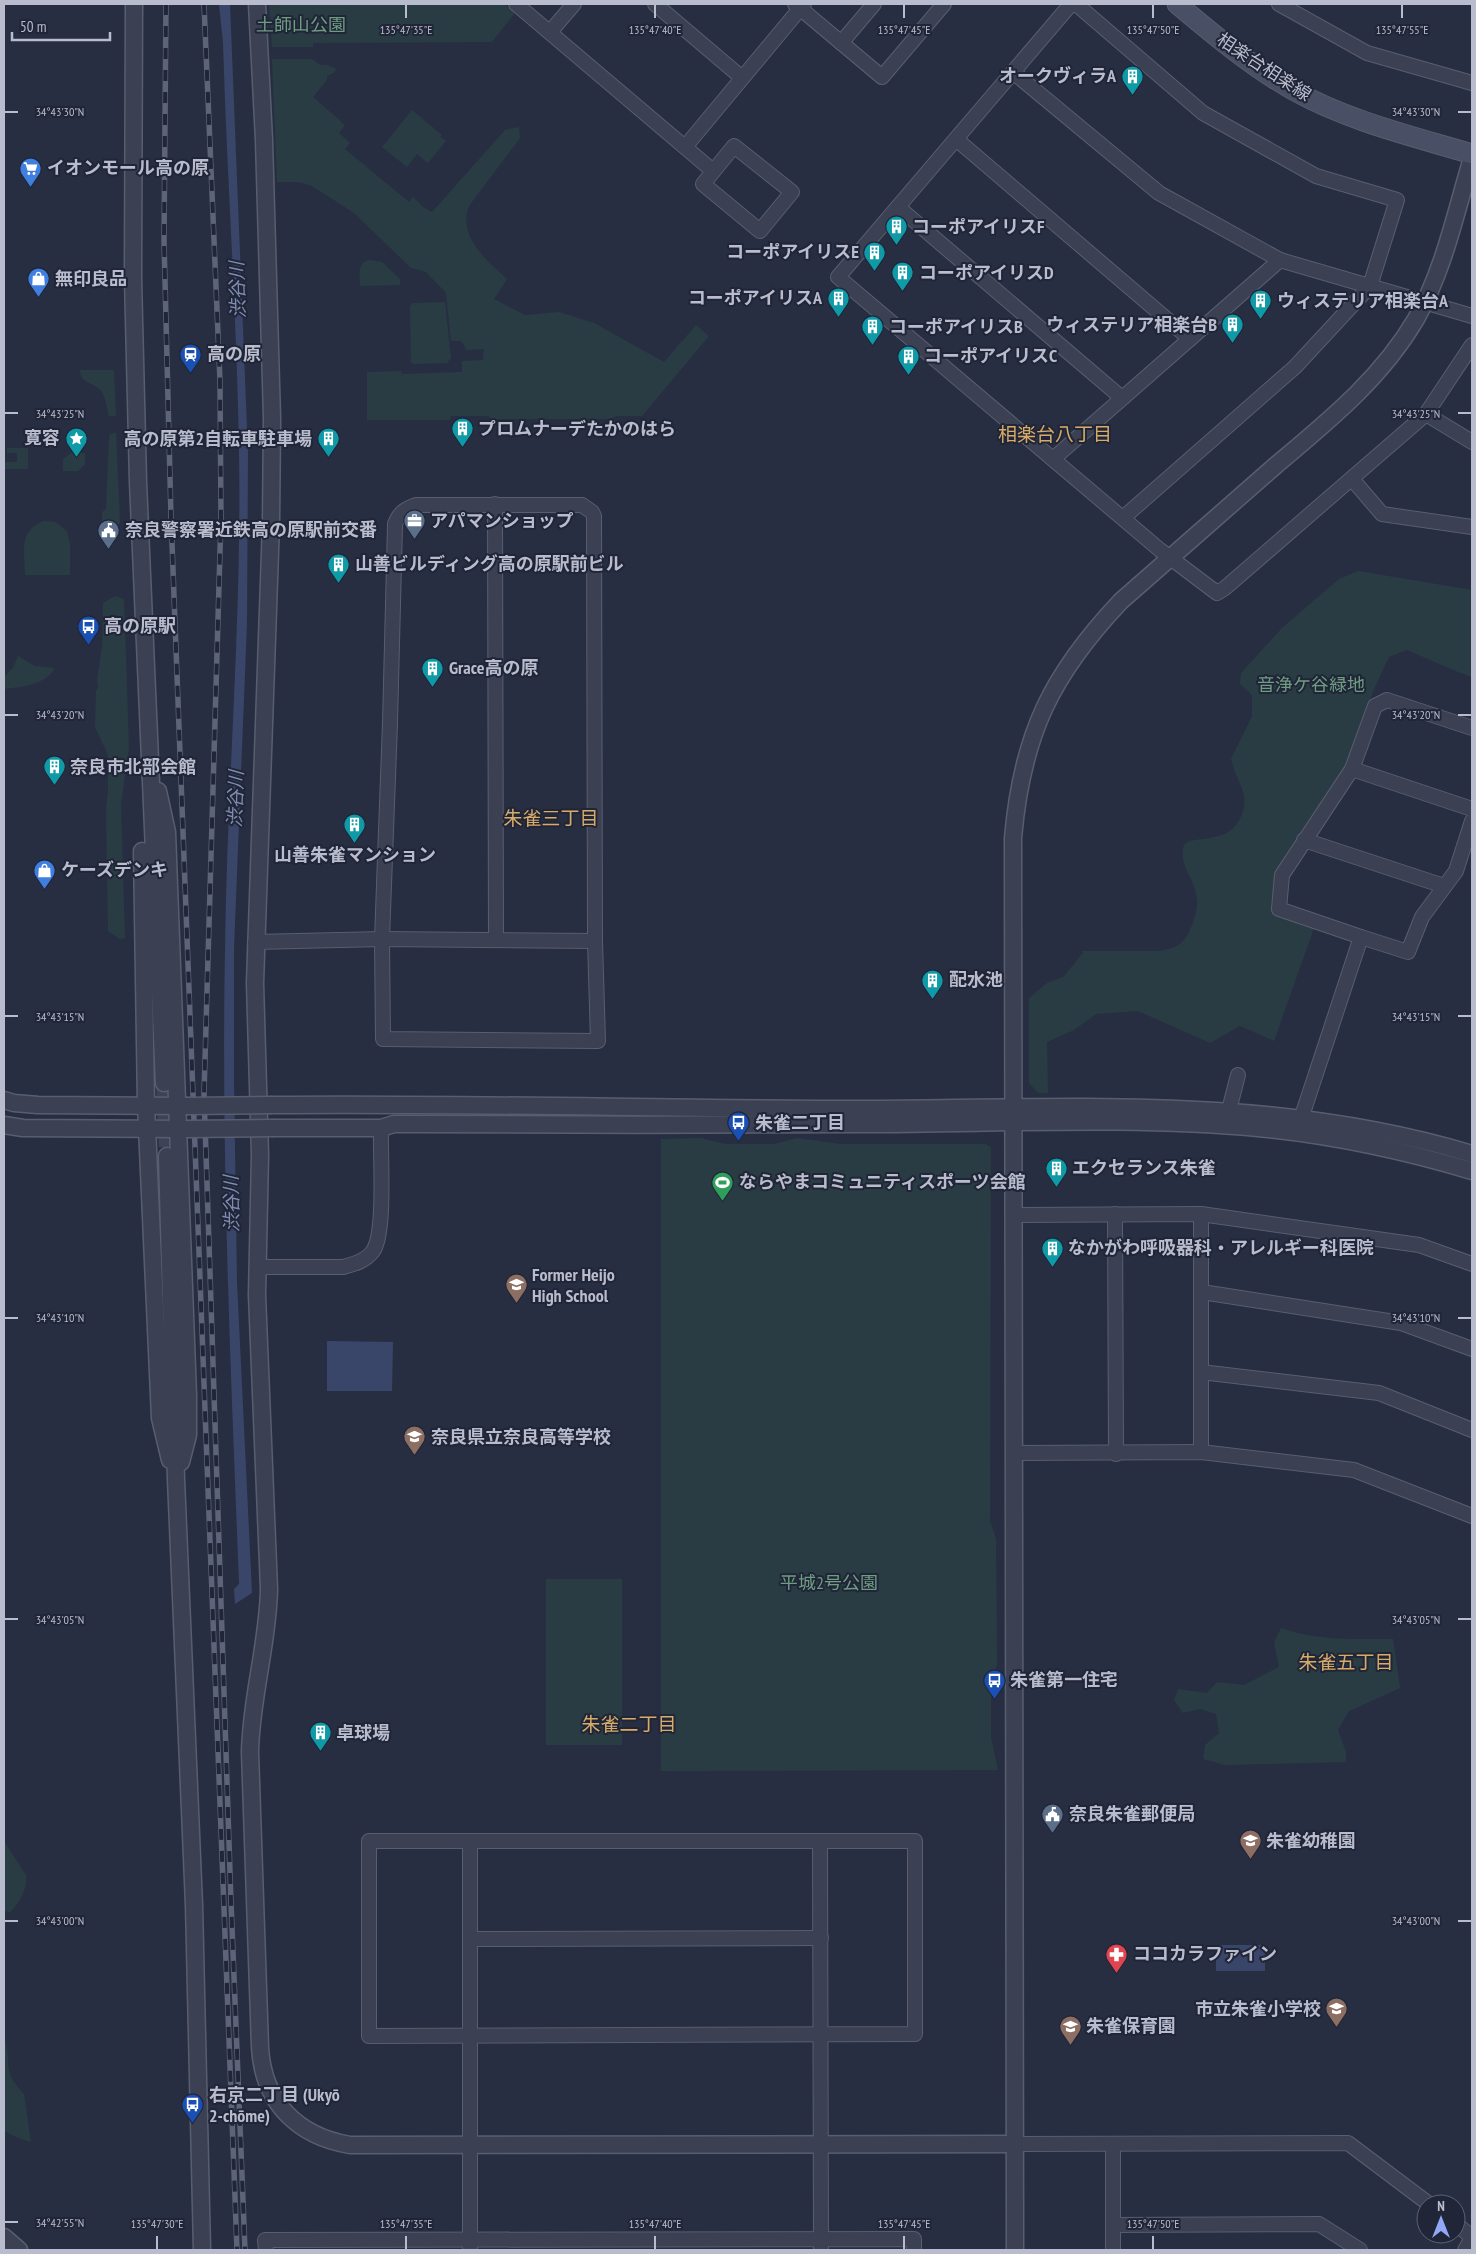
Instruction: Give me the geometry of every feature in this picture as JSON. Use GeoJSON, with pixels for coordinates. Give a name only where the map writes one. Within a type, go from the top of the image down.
{"type":"FeatureCollection","features":[{"type":"Feature","properties":{"kind":"main road","name":"相楽台相楽線"},"geometry":{"type":"LineString","coordinates":[[1178,4],[1234,51],[1300,94],[1346,115],[1472,154]]}},
{"type":"Feature","properties":{"kind":"street"},"geometry":{"type":"LineString","coordinates":[[134,4],[133,278],[138,482],[164,1083]]}},
{"type":"Feature","properties":{"kind":"street"},"geometry":{"type":"LineString","coordinates":[[257,4],[264,140],[272,418],[271,523],[255,942],[260,1155],[257,1295],[268,1605],[251,1726],[250,1752],[260,2047],[262,2070],[271,2090],[282,2109],[299,2126],[321,2138],[350,2145],[1348,2143],[1417,2194]]}},
{"type":"Feature","properties":{"kind":"street"},"geometry":{"type":"LineString","coordinates":[[516,4],[713,171]]}},
{"type":"Feature","properties":{"kind":"street"},"geometry":{"type":"LineString","coordinates":[[550,32],[574,4]]}},
{"type":"Feature","properties":{"kind":"street"},"geometry":{"type":"LineString","coordinates":[[655,4],[741,78]]}},
{"type":"Feature","properties":{"kind":"street"},"geometry":{"type":"LineString","coordinates":[[841,43],[874,4]]}},
{"type":"Feature","properties":{"kind":"street"},"geometry":{"type":"LineString","coordinates":[[685,147],[800,5],[882,78],[944,4]]}},
{"type":"Feature","properties":{"kind":"street"},"geometry":{"type":"LineString","coordinates":[[1071,4],[838,277],[1052,459],[1124,517],[1170,558],[1217,592],[1225,588],[1426,414],[1472,345]]}},
{"type":"Feature","properties":{"kind":"street"},"geometry":{"type":"LineString","coordinates":[[1076,4],[1203,113],[1316,176],[1397,200],[1370,286],[1295,367],[1124,517]]}},
{"type":"Feature","properties":{"kind":"street"},"geometry":{"type":"LineString","coordinates":[[1278,4],[1367,53],[1472,83]]}},
{"type":"Feature","properties":{"kind":"street"},"geometry":{"type":"LineString","coordinates":[[1013,72],[1159,193],[1280,260],[1472,316]]}},
{"type":"Feature","properties":{"kind":"street"},"geometry":{"type":"LineString","coordinates":[[956,139],[1190,339]]}},
{"type":"Feature","properties":{"kind":"street"},"geometry":{"type":"LineString","coordinates":[[734,146],[792,192],[760,231],[703,184],[713,171],[734,146]]}},
{"type":"Feature","properties":{"kind":"street"},"geometry":{"type":"LineString","coordinates":[[1015,2250],[1013,838],[1017,797],[1024,762],[1054,686],[1091,633],[1121,601],[1375,377],[1416,320],[1424,302],[1440,264],[1472,158]]}},
{"type":"Feature","properties":{"kind":"street"},"geometry":{"type":"LineString","coordinates":[[898,207],[1122,398]]}},
{"type":"Feature","properties":{"kind":"street"},"geometry":{"type":"LineString","coordinates":[[1052,459],[1280,260]]}},
{"type":"Feature","properties":{"kind":"street"},"geometry":{"type":"LineString","coordinates":[[1426,414],[1472,442]]}},
{"type":"Feature","properties":{"kind":"street"},"geometry":{"type":"LineString","coordinates":[[1352,479],[1382,514],[1472,527]]}},
{"type":"Feature","properties":{"kind":"street"},"geometry":{"type":"LineString","coordinates":[[495,504],[496,940]]}},
{"type":"Feature","properties":{"kind":"street"},"geometry":{"type":"LineString","coordinates":[[416,505],[582,505],[589,509],[594,516],[595,941],[598,1041],[383,1039],[382,939],[395,524],[398,516],[404,510],[416,505]]}},
{"type":"Feature","properties":{"kind":"street"},"geometry":{"type":"LineString","coordinates":[[1472,728],[1387,700],[1375,706],[1352,768],[1282,875],[1279,909],[1408,952],[1422,917],[1456,871],[1472,821]]}},
{"type":"Feature","properties":{"kind":"street"},"geometry":{"type":"LineString","coordinates":[[148,745],[142,825],[146,1105],[160,1418],[163,1437],[176,1478]]}},
{"type":"Feature","properties":{"kind":"street"},"geometry":{"type":"LineString","coordinates":[[148,745],[167,832],[182,1106],[188,1435],[176,1478]]}},
{"type":"Feature","properties":{"kind":"street"},"geometry":{"type":"LineString","coordinates":[[1352,768],[1472,809]]}},
{"type":"Feature","properties":{"kind":"street"},"geometry":{"type":"LineString","coordinates":[[1304,840],[1444,886]]}},
{"type":"Feature","properties":{"kind":"street"},"geometry":{"type":"LineString","coordinates":[[1301,1119],[1361,937]]}},
{"type":"Feature","properties":{"kind":"street"},"geometry":{"type":"LineString","coordinates":[[255,942],[382,939],[595,941]]}},
{"type":"Feature","properties":{"kind":"street"},"geometry":{"type":"LineString","coordinates":[[1229,1110],[1238,1076]]}},
{"type":"Feature","properties":{"kind":"street"},"geometry":{"type":"LineString","coordinates":[[4,1100],[23,1104]]}},
{"type":"Feature","properties":{"kind":"street"},"geometry":{"type":"LineString","coordinates":[[4,1107],[23,1104],[853,1109],[1012,1114],[1260,1128],[1350,1140],[1472,1171]]}},
{"type":"Feature","properties":{"kind":"street"},"geometry":{"type":"LineString","coordinates":[[4,1129],[381,1128],[394,1124],[606,1126],[1012,1114],[1155,1107],[1229,1110],[1364,1127],[1472,1154]]}},
{"type":"Feature","properties":{"kind":"street"},"geometry":{"type":"LineString","coordinates":[[4,1124],[23,1128]]}},
{"type":"Feature","properties":{"kind":"street"},"geometry":{"type":"LineString","coordinates":[[259,1267],[343,1267],[355,1264],[366,1258],[373,1251],[380,1233],[381,1128]]}},
{"type":"Feature","properties":{"kind":"street"},"geometry":{"type":"LineString","coordinates":[[167,1156],[176,1478],[194,1905],[202,2184],[202,2250]]}},
{"type":"Feature","properties":{"kind":"street"},"geometry":{"type":"LineString","coordinates":[[1115,1214],[1116,1454]]}},
{"type":"Feature","properties":{"kind":"street"},"geometry":{"type":"LineString","coordinates":[[1013,1215],[1201,1214],[1419,1245],[1472,1264]]}},
{"type":"Feature","properties":{"kind":"street"},"geometry":{"type":"LineString","coordinates":[[1201,1214],[1201,1452]]}},
{"type":"Feature","properties":{"kind":"street"},"geometry":{"type":"LineString","coordinates":[[1202,1292],[1401,1323],[1472,1349]]}},
{"type":"Feature","properties":{"kind":"street"},"geometry":{"type":"LineString","coordinates":[[1201,1372],[1379,1392],[1472,1430]]}},
{"type":"Feature","properties":{"kind":"street"},"geometry":{"type":"LineString","coordinates":[[1015,1453],[1116,1454],[1201,1452],[1354,1470],[1472,1516]]}},
{"type":"Feature","properties":{"kind":"street"},"geometry":{"type":"LineString","coordinates":[[369,1841],[820,1841],[916,1841],[915,2034],[821,2036],[369,2036],[369,1841]]}},
{"type":"Feature","properties":{"kind":"street"},"geometry":{"type":"LineString","coordinates":[[470,1841],[470,2245]]}},
{"type":"Feature","properties":{"kind":"street"},"geometry":{"type":"LineString","coordinates":[[820,1841],[821,2245]]}},
{"type":"Feature","properties":{"kind":"street"},"geometry":{"type":"LineString","coordinates":[[471,1939],[821,1938]]}},
{"type":"Feature","properties":{"kind":"street"},"geometry":{"type":"LineString","coordinates":[[1113,2144],[1113,2250]]}},
{"type":"Feature","properties":{"kind":"street"},"geometry":{"type":"LineString","coordinates":[[1114,2225],[1318,2224],[1360,2250]]}},
{"type":"Feature","properties":{"kind":"street"},"geometry":{"type":"LineString","coordinates":[[4,2237],[19,2250]]}},
{"type":"Feature","properties":{"kind":"street"},"geometry":{"type":"LineString","coordinates":[[1465,2250],[1472,2238]]}},
{"type":"Feature","properties":{"kind":"street"},"geometry":{"type":"LineString","coordinates":[[266,2250],[265,2240],[368,2245],[821,2245],[914,2239],[914,2250]]}},
{"type":"Feature","properties":{"kind":"green space","name":"土師山公園"},"geometry":{"type":"Polygon","coordinates":[[[269,4],[504,4],[515,13],[492,42],[313,43],[313,47],[272,47],[269,4]]]}},
{"type":"Feature","properties":{"kind":"green space"},"geometry":{"type":"Polygon","coordinates":[[[272,59],[312,59],[320,65],[327,65],[336,69],[334,73],[327,76],[327,80],[313,97],[345,125],[339,133],[350,143],[345,149],[409,202],[413,197],[423,207],[432,212],[505,130],[519,127],[520,138],[469,206],[466,217],[470,238],[483,256],[507,279],[494,299],[525,315],[559,312],[594,323],[664,362],[696,325],[709,336],[642,416],[616,416],[610,419],[492,419],[488,416],[451,416],[450,420],[367,420],[367,372],[401,371],[402,374],[462,372],[462,361],[483,360],[484,349],[467,350],[461,341],[451,341],[446,293],[426,272],[411,268],[354,213],[312,186],[298,182],[277,182],[272,59]]]}},
{"type":"Feature","properties":{"kind":"green space"},"geometry":{"type":"Polygon","coordinates":[[[412,110],[442,135],[440,137],[446,141],[428,163],[417,154],[407,167],[382,147],[412,110]]]}},
{"type":"Feature","properties":{"kind":"green space"},"geometry":{"type":"Polygon","coordinates":[[[369,260],[382,262],[400,279],[400,285],[360,286],[361,267],[369,260]]]}},
{"type":"Feature","properties":{"kind":"green space"},"geometry":{"type":"Polygon","coordinates":[[[445,302],[451,358],[447,363],[414,364],[411,362],[410,306],[413,303],[445,302]]]}},
{"type":"Feature","properties":{"kind":"green space"},"geometry":{"type":"Polygon","coordinates":[[[80,370],[114,370],[116,416],[109,416],[102,392],[82,378],[80,370]]]}},
{"type":"Feature","properties":{"kind":"green space"},"geometry":{"type":"Polygon","coordinates":[[[116,433],[120,522],[119,524],[102,524],[102,512],[106,509],[109,438],[110,434],[116,433]]]}},
{"type":"Feature","properties":{"kind":"green space"},"geometry":{"type":"Polygon","coordinates":[[[7,448],[28,448],[28,469],[4,469],[4,462],[17,462],[17,453],[7,453],[7,448]]]}},
{"type":"Feature","properties":{"kind":"green space"},"geometry":{"type":"Polygon","coordinates":[[[71,453],[85,453],[85,464],[78,471],[63,471],[63,459],[71,453]]]}},
{"type":"Feature","properties":{"kind":"green space"},"geometry":{"type":"Polygon","coordinates":[[[43,521],[55,522],[67,531],[70,544],[70,575],[25,575],[24,550],[26,537],[35,525],[43,521]]]}},
{"type":"Feature","properties":{"kind":"green space","name":"音浄ケ谷緑地"},"geometry":{"type":"Polygon","coordinates":[[[1358,571],[1472,590],[1472,677],[1407,650],[1389,657],[1374,689],[1347,763],[1275,871],[1271,913],[1314,928],[1274,1041],[1240,1026],[1210,1043],[1138,1011],[1096,1014],[1074,1030],[1047,1042],[1048,1093],[1038,1093],[1029,1083],[1029,998],[1047,983],[1063,977],[1083,953],[1082,951],[1161,951],[1174,947],[1183,941],[1189,932],[1197,910],[1196,893],[1183,860],[1184,845],[1189,841],[1213,837],[1232,830],[1244,809],[1243,792],[1231,759],[1252,716],[1252,695],[1240,684],[1241,673],[1282,628],[1339,579],[1358,571]]]}},
{"type":"Feature","properties":{"kind":"green space"},"geometry":{"type":"Polygon","coordinates":[[[115,596],[124,599],[129,748],[121,804],[125,938],[120,939],[108,931],[106,808],[108,755],[95,727],[96,691],[98,688],[97,680],[102,647],[103,603],[115,596]]]}},
{"type":"Feature","properties":{"kind":"green space"},"geometry":{"type":"Polygon","coordinates":[[[18,656],[35,666],[55,668],[51,674],[39,682],[4,689],[4,677],[13,668],[18,656]]]}},
{"type":"Feature","properties":{"kind":"green space","name":"平城2号公園"},"geometry":{"type":"Polygon","coordinates":[[[701,1138],[725,1144],[774,1144],[797,1138],[841,1144],[985,1144],[991,1147],[990,1521],[996,1539],[997,1664],[991,1689],[991,1737],[998,1770],[661,1771],[661,1139],[701,1138]]]}},
{"type":"Feature","properties":{"kind":"green space"},"geometry":{"type":"Polygon","coordinates":[[[546,1579],[622,1579],[622,1745],[546,1745],[546,1579]]]}},
{"type":"Feature","properties":{"kind":"green space"},"geometry":{"type":"Polygon","coordinates":[[[1281,1628],[1322,1637],[1393,1639],[1400,1688],[1349,1711],[1338,1730],[1346,1752],[1346,1762],[1225,1765],[1203,1759],[1205,1745],[1219,1733],[1216,1714],[1200,1709],[1183,1713],[1174,1700],[1178,1689],[1207,1693],[1217,1682],[1244,1685],[1279,1667],[1274,1642],[1281,1628]]]}},
{"type":"Feature","properties":{"kind":"green space"},"geometry":{"type":"Polygon","coordinates":[[[4,1841],[26,1875],[26,1885],[22,1895],[17,1905],[10,1912],[4,1911],[4,1841]]]}},
{"type":"Feature","properties":{"kind":"green space"},"geometry":{"type":"Polygon","coordinates":[[[4,2036],[9,2073],[24,2094],[31,2142],[4,2131],[4,2036]]]}},
{"type":"Feature","properties":{"kind":"water","name":"渋谷川"},"geometry":{"type":"Polygon","coordinates":[[[219,4],[230,4],[248,453],[247,623],[234,948],[234,1081],[237,1282],[252,1593],[235,1604],[234,1589],[239,1584],[228,1267],[224,1028],[226,887],[238,577],[239,453],[223,43],[219,4]]]}},
{"type":"Feature","properties":{"kind":"water"},"geometry":{"type":"Polygon","coordinates":[[[327,1341],[393,1342],[392,1391],[327,1391],[327,1341]]]}},
{"type":"Feature","properties":{"kind":"water"},"geometry":{"type":"Polygon","coordinates":[[[1216,1945],[1265,1945],[1265,1971],[1216,1971],[1216,1945]]]}},
{"type":"Feature","properties":{"kind":"tunnel"},"geometry":{"type":"LineString","coordinates":[[164,1083],[167,1156]]}},
{"type":"Feature","properties":{"kind":"railway"},"geometry":{"type":"LineString","coordinates":[[166,4],[164,241],[171,517],[237,2250]]}},
{"type":"Feature","properties":{"kind":"railway"},"geometry":{"type":"LineString","coordinates":[[204,4],[220,381],[221,518],[204,1094],[231,1902],[245,2250]]}},
{"type":"Feature","properties":{"kind":"place","name":"オークヴィラA"},"geometry":{"type":"Point","coordinates":[1132,95]}},
{"type":"Feature","properties":{"kind":"place","name":"イオンモール高の原"},"geometry":{"type":"Point","coordinates":[31,187]}},
{"type":"Feature","properties":{"kind":"place","name":"コーポアイリスF"},"geometry":{"type":"Point","coordinates":[896,246]}},
{"type":"Feature","properties":{"kind":"place","name":"コーポアイリスE"},"geometry":{"type":"Point","coordinates":[875,271]}},
{"type":"Feature","properties":{"kind":"place","name":"コーポアイリスD"},"geometry":{"type":"Point","coordinates":[903,292]}},
{"type":"Feature","properties":{"kind":"place","name":"無印良品"},"geometry":{"type":"Point","coordinates":[39,298]}},
{"type":"Feature","properties":{"kind":"place","name":"コーポアイリスA"},"geometry":{"type":"Point","coordinates":[838,317]}},
{"type":"Feature","properties":{"kind":"place","name":"ウィステリア相楽台A"},"geometry":{"type":"Point","coordinates":[1261,320]}},
{"type":"Feature","properties":{"kind":"place","name":"ウィステリア相楽台B"},"geometry":{"type":"Point","coordinates":[1233,344]}},
{"type":"Feature","properties":{"kind":"place","name":"コーポアイリスB"},"geometry":{"type":"Point","coordinates":[873,346]}},
{"type":"Feature","properties":{"kind":"place","name":"高の原"},"geometry":{"type":"Point","coordinates":[191,373]}},
{"type":"Feature","properties":{"kind":"place","name":"コーポアイリスC"},"geometry":{"type":"Point","coordinates":[908,375]}},
{"type":"Feature","properties":{"kind":"place","name":"プロムナーデたかのはら"},"geometry":{"type":"Point","coordinates":[462,448]}},
{"type":"Feature","properties":{"kind":"place","name":"寛容"},"geometry":{"type":"Point","coordinates":[76,457]}},
{"type":"Feature","properties":{"kind":"place","name":"高の原第2自転車駐車場"},"geometry":{"type":"Point","coordinates":[328,458]}},
{"type":"Feature","properties":{"kind":"place","name":"アパマンショップ"},"geometry":{"type":"Point","coordinates":[414,540]}},
{"type":"Feature","properties":{"kind":"place","name":"奈良警察署近鉄高の原駅前交番"},"geometry":{"type":"Point","coordinates":[109,549]}},
{"type":"Feature","properties":{"kind":"place","name":"山善ビルディング高の原駅前ビル"},"geometry":{"type":"Point","coordinates":[339,583]}},
{"type":"Feature","properties":{"kind":"place","name":"高の原駅"},"geometry":{"type":"Point","coordinates":[88,645]}},
{"type":"Feature","properties":{"kind":"place","name":"Grace高の原"},"geometry":{"type":"Point","coordinates":[433,687]}},
{"type":"Feature","properties":{"kind":"place","name":"奈良市北部会館"},"geometry":{"type":"Point","coordinates":[54,786]}},
{"type":"Feature","properties":{"kind":"place","name":"山善朱雀マンション"},"geometry":{"type":"Point","coordinates":[355,844]}},
{"type":"Feature","properties":{"kind":"place","name":"ケーズデンキ"},"geometry":{"type":"Point","coordinates":[45,889]}},
{"type":"Feature","properties":{"kind":"place","name":"配水池"},"geometry":{"type":"Point","coordinates":[933,999]}},
{"type":"Feature","properties":{"kind":"place","name":"朱雀二丁目"},"geometry":{"type":"Point","coordinates":[739,1142]}},
{"type":"Feature","properties":{"kind":"place","name":"エクセランス朱雀"},"geometry":{"type":"Point","coordinates":[1056,1187]}},
{"type":"Feature","properties":{"kind":"place","name":"ならやまコミュニティスポーツ会館"},"geometry":{"type":"Point","coordinates":[723,1201]}},
{"type":"Feature","properties":{"kind":"place","name":"なかがわ呼吸器科・アレルギー科医院"},"geometry":{"type":"Point","coordinates":[1052,1267]}},
{"type":"Feature","properties":{"kind":"place","name":"Former Heijo High School"},"geometry":{"type":"Point","coordinates":[516,1304]}},
{"type":"Feature","properties":{"kind":"place","name":"奈良県立奈良高等学校"},"geometry":{"type":"Point","coordinates":[415,1456]}},
{"type":"Feature","properties":{"kind":"place","name":"朱雀第一住宅"},"geometry":{"type":"Point","coordinates":[994,1699]}},
{"type":"Feature","properties":{"kind":"place","name":"卓球場"},"geometry":{"type":"Point","coordinates":[320,1752]}},
{"type":"Feature","properties":{"kind":"place","name":"奈良朱雀郵便局"},"geometry":{"type":"Point","coordinates":[1053,1833]}},
{"type":"Feature","properties":{"kind":"place","name":"朱雀幼稚園"},"geometry":{"type":"Point","coordinates":[1250,1860]}},
{"type":"Feature","properties":{"kind":"place","name":"ココカラファイン"},"geometry":{"type":"Point","coordinates":[1117,1973]}},
{"type":"Feature","properties":{"kind":"place","name":"市立朱雀小学校"},"geometry":{"type":"Point","coordinates":[1337,2028]}},
{"type":"Feature","properties":{"kind":"place","name":"朱雀保育園"},"geometry":{"type":"Point","coordinates":[1070,2045]}},
{"type":"Feature","properties":{"kind":"place","name":"右京二丁目 (Ukyō 2-chōme)"},"geometry":{"type":"Point","coordinates":[193,2124]}},
{"type":"Feature","properties":{"kind":"district","name":"相楽台八丁目"},"geometry":{"type":"Point","coordinates":[1055,434]}},
{"type":"Feature","properties":{"kind":"district","name":"朱雀三丁目"},"geometry":{"type":"Point","coordinates":[551,818]}},
{"type":"Feature","properties":{"kind":"district","name":"朱雀五丁目"},"geometry":{"type":"Point","coordinates":[1346,1662]}},
{"type":"Feature","properties":{"kind":"district","name":"朱雀二丁目"},"geometry":{"type":"Point","coordinates":[629,1724]}}]}
